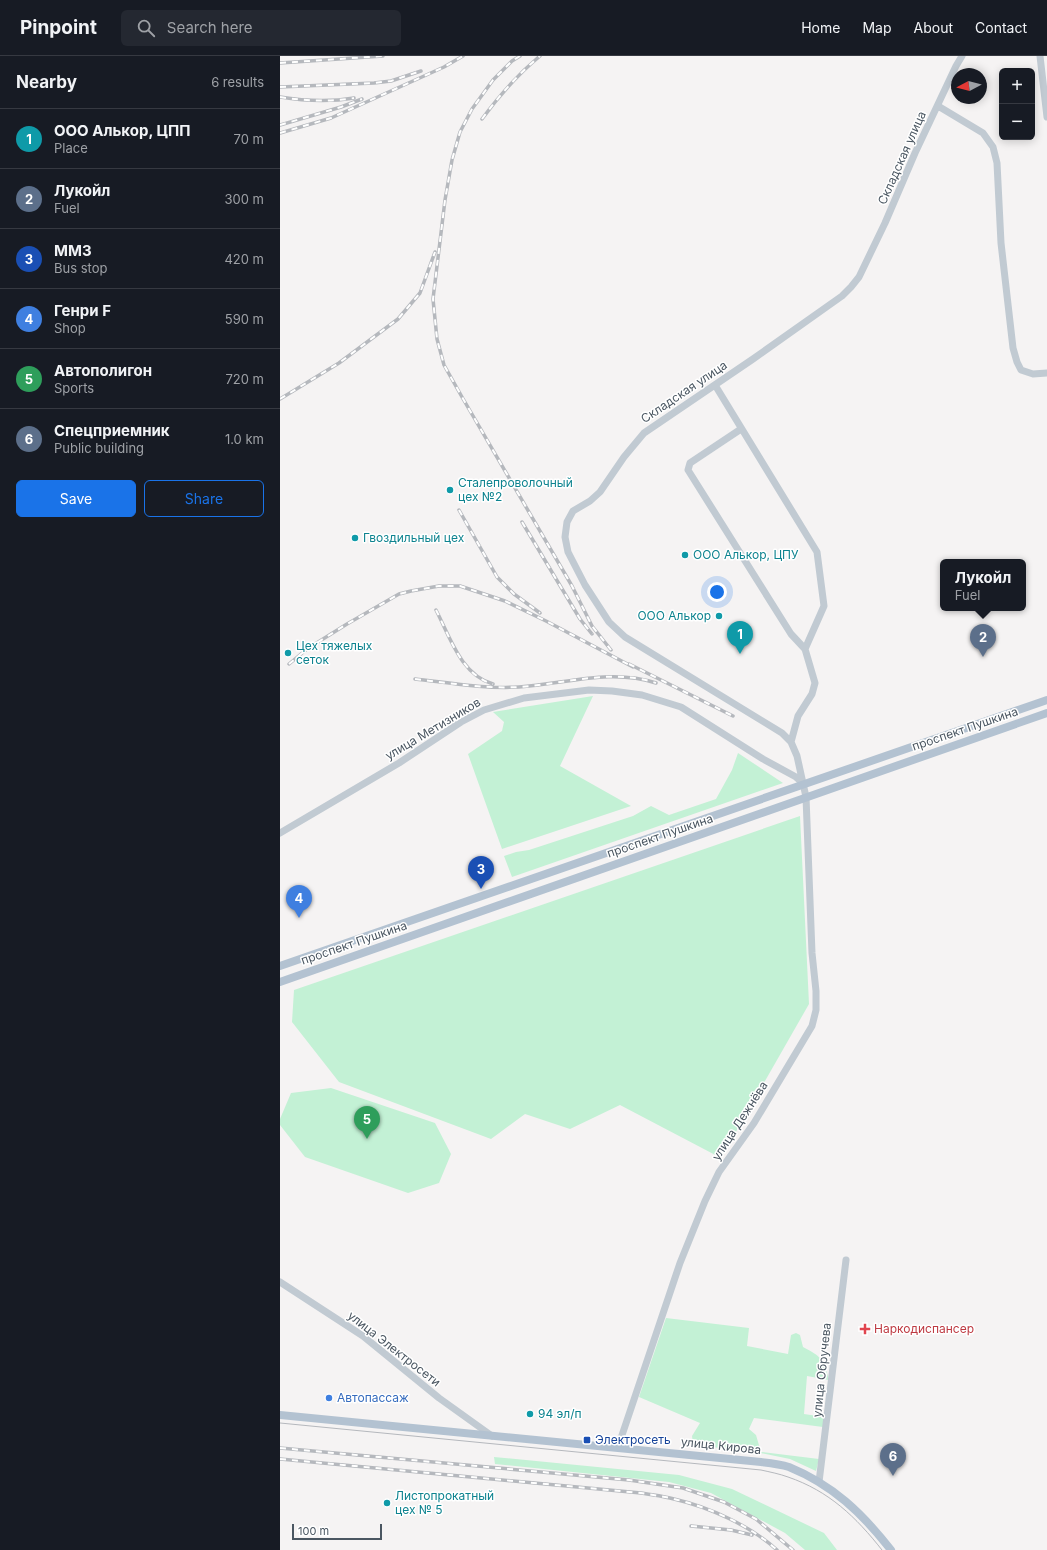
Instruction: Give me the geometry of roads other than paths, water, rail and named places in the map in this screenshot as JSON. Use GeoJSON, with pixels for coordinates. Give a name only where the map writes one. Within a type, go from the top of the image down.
{"type":"FeatureCollection","features":[{"type":"Feature","properties":{"kind":"main road","name":"проспект Пушкина"},"geometry":{"type":"LineString","coordinates":[[283,965],[1047,700]]}},
{"type":"Feature","properties":{"kind":"main road","name":"проспект Пушкина"},"geometry":{"type":"LineString","coordinates":[[280,982],[1047,713]]}},
{"type":"Feature","properties":{"kind":"main road"},"geometry":{"type":"LineString","coordinates":[[283,965],[291,978]]}},
{"type":"Feature","properties":{"kind":"main road","name":"улица Кирова"},"geometry":{"type":"LineString","coordinates":[[280,1415],[618,1447],[761,1462],[788,1467],[820,1482],[837,1494],[859,1512],[891,1550]]}},
{"type":"Feature","properties":{"kind":"street","name":"Складская улица"},"geometry":{"type":"LineString","coordinates":[[791,742],[782,734],[625,637],[609,622],[585,585],[568,552],[565,537],[567,522],[573,511],[590,501],[600,492],[624,457],[644,433],[842,296],[852,287],[859,277],[885,223],[915,153],[962,56]]}},
{"type":"Feature","properties":{"kind":"street"},"geometry":{"type":"LineString","coordinates":[[1040,56],[1047,116]]}},
{"type":"Feature","properties":{"kind":"street"},"geometry":{"type":"LineString","coordinates":[[938,106],[983,133],[993,147],[997,163],[1001,243],[1013,348],[1021,370],[1033,374],[1047,373]]}},
{"type":"Feature","properties":{"kind":"street"},"geometry":{"type":"LineString","coordinates":[[715,385],[817,552],[824,606],[805,649]]}},
{"type":"Feature","properties":{"kind":"street"},"geometry":{"type":"LineString","coordinates":[[741,429],[690,463],[688,470],[791,634],[805,649],[815,683],[812,694],[798,716],[791,742],[797,756],[804,784]]}},
{"type":"Feature","properties":{"kind":"street","name":"улица Метизников"},"geometry":{"type":"LineString","coordinates":[[280,833],[399,763],[460,722],[484,710],[524,698],[589,690],[642,695],[682,707],[763,759],[796,777],[804,784]]}},
{"type":"Feature","properties":{"kind":"street","name":"улица Дежнёва"},"geometry":{"type":"LineString","coordinates":[[618,1447],[680,1263],[704,1201],[720,1172],[754,1124],[812,1026],[816,1010],[812,953],[806,797],[804,784]]}},
{"type":"Feature","properties":{"kind":"street","name":"улица Обручева"},"geometry":{"type":"LineString","coordinates":[[820,1482],[846,1260]]}},
{"type":"Feature","properties":{"kind":"street","name":"улица Электросети"},"geometry":{"type":"LineString","coordinates":[[280,1282],[363,1336],[439,1398],[492,1436]]}},
{"type":"Feature","properties":{"kind":"tram line"},"geometry":{"type":"LineString","coordinates":[[280,1423],[761,1470],[782,1475],[803,1483],[829,1498],[852,1516],[882,1550]]}},
{"type":"Feature","properties":{"kind":"railway"},"geometry":{"type":"LineString","coordinates":[[280,63],[383,56]]}},
{"type":"Feature","properties":{"kind":"railway"},"geometry":{"type":"LineString","coordinates":[[280,133],[331,118],[444,67],[463,56]]}},
{"type":"Feature","properties":{"kind":"railway"},"geometry":{"type":"LineString","coordinates":[[520,56],[512,61],[493,80],[472,109],[460,132],[452,160],[445,200],[433,299],[437,339],[444,365],[572,586],[592,626],[611,650]]}},
{"type":"Feature","properties":{"kind":"railway"},"geometry":{"type":"LineString","coordinates":[[482,119],[509,86],[540,56]]}},
{"type":"Feature","properties":{"kind":"railway"},"geometry":{"type":"LineString","coordinates":[[280,87],[374,83],[391,81],[421,71]]}},
{"type":"Feature","properties":{"kind":"railway"},"geometry":{"type":"LineString","coordinates":[[280,97],[317,100],[354,98]]}},
{"type":"Feature","properties":{"kind":"railway"},"geometry":{"type":"LineString","coordinates":[[280,125],[341,107],[362,99]]}},
{"type":"Feature","properties":{"kind":"railway"},"geometry":{"type":"LineString","coordinates":[[280,399],[339,363],[398,319],[420,293],[435,252]]}},
{"type":"Feature","properties":{"kind":"railway"},"geometry":{"type":"LineString","coordinates":[[459,510],[497,577],[514,594],[540,613]]}},
{"type":"Feature","properties":{"kind":"railway"},"geometry":{"type":"LineString","coordinates":[[522,522],[580,619],[592,634]]}},
{"type":"Feature","properties":{"kind":"railway"},"geometry":{"type":"LineString","coordinates":[[289,664],[307,649],[399,594],[439,586],[460,586],[505,601],[633,667]]}},
{"type":"Feature","properties":{"kind":"railway"},"geometry":{"type":"LineString","coordinates":[[436,610],[452,643],[465,664],[482,679],[493,684]]}},
{"type":"Feature","properties":{"kind":"railway"},"geometry":{"type":"LineString","coordinates":[[629,664],[733,716]]}},
{"type":"Feature","properties":{"kind":"railway"},"geometry":{"type":"LineString","coordinates":[[415,679],[493,687],[519,687],[605,677],[622,677],[656,683]]}},
{"type":"Feature","properties":{"kind":"railway"},"geometry":{"type":"LineString","coordinates":[[280,1448],[629,1480],[683,1488],[724,1502],[756,1519],[793,1550]]}},
{"type":"Feature","properties":{"kind":"railway"},"geometry":{"type":"LineString","coordinates":[[280,1459],[662,1496],[701,1507],[729,1518],[755,1533],[777,1550]]}},
{"type":"Feature","properties":{"kind":"railway"},"geometry":{"type":"LineString","coordinates":[[691,1526],[731,1530],[752,1535]]}},
{"type":"Feature","properties":{"kind":"place","name":"Сталепроволочный цех №2"},"geometry":{"type":"Point","coordinates":[450,490]}},
{"type":"Feature","properties":{"kind":"place","name":"Гвоздильный цех"},"geometry":{"type":"Point","coordinates":[355,538]}},
{"type":"Feature","properties":{"kind":"place","name":"ООО Алькор, ЦПУ"},"geometry":{"type":"Point","coordinates":[685,555]}},
{"type":"Feature","properties":{"kind":"place","name":"ООО Алькор"},"geometry":{"type":"Point","coordinates":[719,616]}},
{"type":"Feature","properties":{"kind":"place","name":"Цех тяжелых сеток"},"geometry":{"type":"Point","coordinates":[288,653]}},
{"type":"Feature","properties":{"kind":"place","name":"ООО Алькор, ЦПП"},"geometry":{"type":"Point","coordinates":[740,654]}},
{"type":"Feature","properties":{"kind":"place","name":"Лукойл"},"geometry":{"type":"Point","coordinates":[983,657]}},
{"type":"Feature","properties":{"kind":"place","name":"ММЗ"},"geometry":{"type":"Point","coordinates":[481,889]}},
{"type":"Feature","properties":{"kind":"place","name":"Генри F"},"geometry":{"type":"Point","coordinates":[299,918]}},
{"type":"Feature","properties":{"kind":"place","name":"Автополигон"},"geometry":{"type":"Point","coordinates":[367,1139]}},
{"type":"Feature","properties":{"kind":"place","name":"Наркодиспансер"},"geometry":{"type":"Point","coordinates":[865,1329]}},
{"type":"Feature","properties":{"kind":"place","name":"Автопассаж"},"geometry":{"type":"Point","coordinates":[329,1398]}},
{"type":"Feature","properties":{"kind":"place","name":"94 эл/п"},"geometry":{"type":"Point","coordinates":[530,1414]}},
{"type":"Feature","properties":{"kind":"place","name":"Электросеть"},"geometry":{"type":"Point","coordinates":[587,1440]}},
{"type":"Feature","properties":{"kind":"place","name":"Спецприемник"},"geometry":{"type":"Point","coordinates":[893,1476]}},
{"type":"Feature","properties":{"kind":"place","name":"Листопрокатный цех № 5"},"geometry":{"type":"Point","coordinates":[387,1503]}}]}
